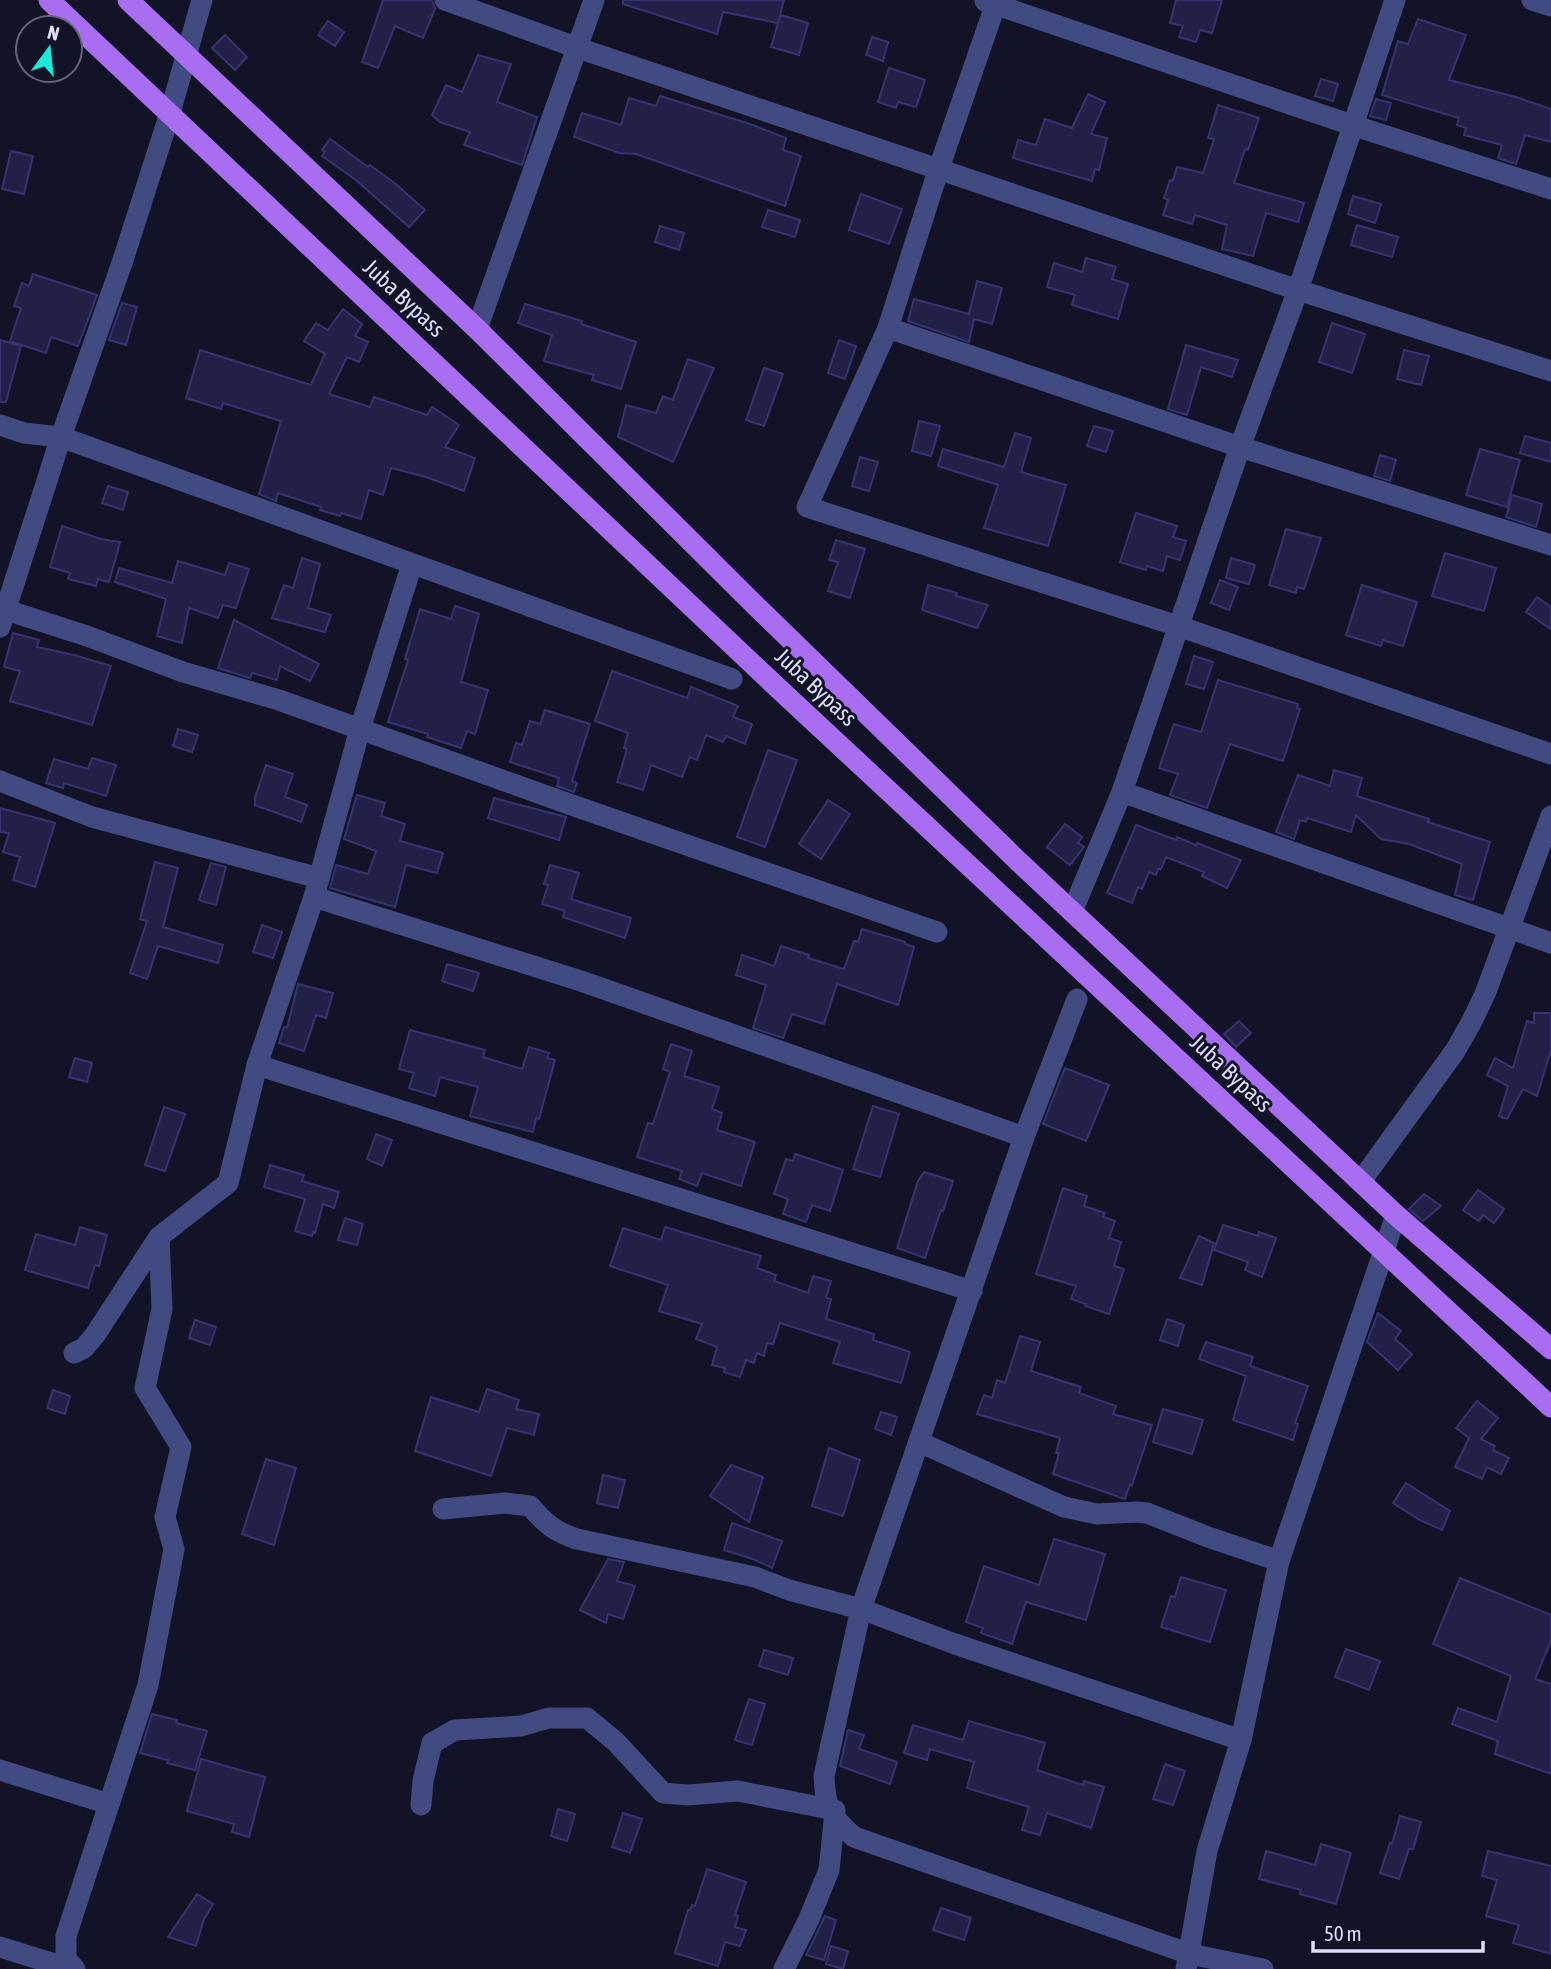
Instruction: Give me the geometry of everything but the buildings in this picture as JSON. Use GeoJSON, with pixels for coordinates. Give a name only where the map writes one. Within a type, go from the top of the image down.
{"type":"FeatureCollection","features":[{"type":"Feature","properties":{"kind":"main road","name":"Juba Bypass"},"geometry":{"type":"LineString","coordinates":[[49,0],[779,689],[1551,1407]]}},
{"type":"Feature","properties":{"kind":"main road","name":"Juba Bypass"},"geometry":{"type":"LineString","coordinates":[[128,0],[477,329],[759,609],[1072,912],[1396,1215],[1551,1349]]}},
{"type":"Feature","properties":{"kind":"street"},"geometry":{"type":"LineString","coordinates":[[202,0],[170,113],[123,260],[1,614],[278,700],[937,932]]}},
{"type":"Feature","properties":{"kind":"street"},"geometry":{"type":"LineString","coordinates":[[445,0],[578,48],[1298,290],[1551,371]]}},
{"type":"Feature","properties":{"kind":"street"},"geometry":{"type":"LineString","coordinates":[[477,329],[594,0]]}},
{"type":"Feature","properties":{"kind":"street"},"geometry":{"type":"LineString","coordinates":[[1072,912],[1122,792],[1181,627],[1240,447],[1298,290],[1395,0]]}},
{"type":"Feature","properties":{"kind":"street"},"geometry":{"type":"LineString","coordinates":[[1532,0],[1551,6]]}},
{"type":"Feature","properties":{"kind":"street"},"geometry":{"type":"LineString","coordinates":[[1551,189],[1352,125],[992,1],[888,328],[807,507],[1181,627],[1551,754]]}},
{"type":"Feature","properties":{"kind":"street"},"geometry":{"type":"LineString","coordinates":[[888,328],[1240,447],[1551,545]]}},
{"type":"Feature","properties":{"kind":"street"},"geometry":{"type":"LineString","coordinates":[[0,425],[24,433],[61,438],[732,679]]}},
{"type":"Feature","properties":{"kind":"street"},"geometry":{"type":"LineString","coordinates":[[74,1353],[84,1348],[95,1335],[159,1237],[228,1183],[257,1065],[316,887],[360,729],[412,564]]}},
{"type":"Feature","properties":{"kind":"street"},"geometry":{"type":"LineString","coordinates":[[0,781],[92,817],[316,887],[1024,1137]]}},
{"type":"Feature","properties":{"kind":"street"},"geometry":{"type":"LineString","coordinates":[[1122,792],[1551,943]]}},
{"type":"Feature","properties":{"kind":"street"},"geometry":{"type":"LineString","coordinates":[[1361,1181],[1455,1051],[1471,1023],[1485,994],[1551,816]]}},
{"type":"Feature","properties":{"kind":"street"},"geometry":{"type":"LineString","coordinates":[[1077,999],[1024,1137],[861,1609],[824,1776],[825,1802],[838,1823],[853,1837],[1188,1961],[1263,1969]]}},
{"type":"Feature","properties":{"kind":"street"},"geometry":{"type":"LineString","coordinates":[[257,1065],[972,1291]]}},
{"type":"Feature","properties":{"kind":"street"},"geometry":{"type":"LineString","coordinates":[[1188,1961],[1207,1852],[1241,1740],[1279,1561],[1396,1215]]}},
{"type":"Feature","properties":{"kind":"street"},"geometry":{"type":"LineString","coordinates":[[73,1969],[66,1959],[66,1936],[148,1685],[174,1549],[165,1517],[181,1447],[145,1388],[162,1309],[159,1237]]}},
{"type":"Feature","properties":{"kind":"street"},"geometry":{"type":"LineString","coordinates":[[919,1442],[1064,1507],[1097,1514],[1136,1511],[1147,1513],[1279,1561]]}},
{"type":"Feature","properties":{"kind":"street"},"geometry":{"type":"LineString","coordinates":[[443,1509],[518,1503],[530,1506],[544,1523],[556,1532],[755,1577],[789,1590],[861,1609],[955,1644],[1241,1740]]}},
{"type":"Feature","properties":{"kind":"street"},"geometry":{"type":"LineString","coordinates":[[421,1805],[423,1781],[432,1743],[455,1730],[521,1726],[549,1718],[587,1718],[616,1742],[663,1793],[738,1791],[835,1810]]}},
{"type":"Feature","properties":{"kind":"street"},"geometry":{"type":"LineString","coordinates":[[0,1770],[109,1804]]}},
{"type":"Feature","properties":{"kind":"street"},"geometry":{"type":"LineString","coordinates":[[784,1969],[829,1870],[835,1810],[824,1776]]}},
{"type":"Feature","properties":{"kind":"street"},"geometry":{"type":"LineString","coordinates":[[0,1947],[73,1969]]}}]}
